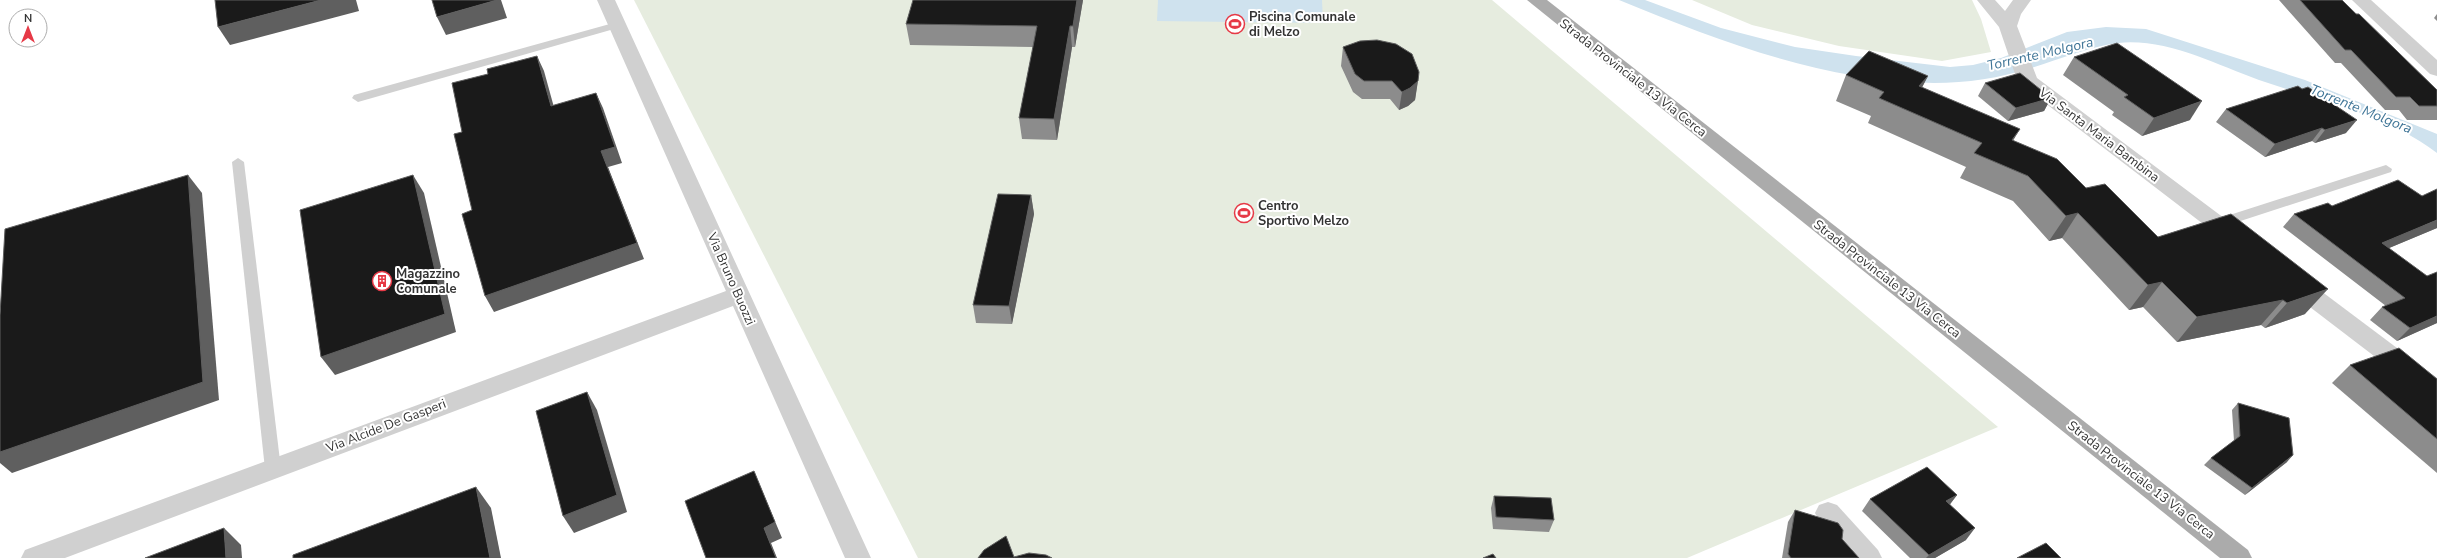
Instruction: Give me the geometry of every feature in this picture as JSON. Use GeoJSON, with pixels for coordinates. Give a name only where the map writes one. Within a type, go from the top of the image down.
{"type":"FeatureCollection","features":[{"type":"Feature","properties":{"kind":"main road","name":"Strada Provinciale 13 Via Cerca"},"geometry":{"type":"LineString","coordinates":[[1536,0],[2239,558]]}},
{"type":"Feature","properties":{"kind":"street","name":"Via Bruno Buozzi"},"geometry":{"type":"LineString","coordinates":[[606,0],[858,558]]}},
{"type":"Feature","properties":{"kind":"street","name":"Via Santa Maria Bambina"},"geometry":{"type":"LineString","coordinates":[[1986,0],[2009,30],[2024,74],[2035,87],[2248,248]]}},
{"type":"Feature","properties":{"kind":"street"},"geometry":{"type":"LineString","coordinates":[[2009,30],[2012,13],[2022,0]]}},
{"type":"Feature","properties":{"kind":"street"},"geometry":{"type":"LineString","coordinates":[[2361,0],[2437,70]]}},
{"type":"Feature","properties":{"kind":"street"},"geometry":{"type":"LineString","coordinates":[[2280,272],[2437,391]]}},
{"type":"Feature","properties":{"kind":"street","name":"Via Alcide De Gasperi"},"geometry":{"type":"LineString","coordinates":[[34,558],[738,295]]}},
{"type":"Feature","properties":{"kind":"street"},"geometry":{"type":"LineString","coordinates":[[1828,513],[1869,558]]}},
{"type":"Feature","properties":{"kind":"lane"},"geometry":{"type":"LineString","coordinates":[[358,98],[617,25]]}},
{"type":"Feature","properties":{"kind":"lane"},"geometry":{"type":"LineString","coordinates":[[238,162],[273,469]]}},
{"type":"Feature","properties":{"kind":"lane"},"geometry":{"type":"LineString","coordinates":[[2217,224],[2386,169]]}},
{"type":"Feature","properties":{"kind":"shaded area","name":"Centro Sportivo Melzo"},"geometry":{"type":"Polygon","coordinates":[[[634,0],[1492,0],[1998,427],[1687,558],[918,558],[634,0]]]}},
{"type":"Feature","properties":{"kind":"shaded area"},"geometry":{"type":"Polygon","coordinates":[[[1692,0],[1972,0],[1981,19],[1991,52],[1942,61],[1839,46],[1752,25],[1692,0]]]}},
{"type":"Feature","properties":{"kind":"water","name":"Piscina Comunale di Melzo"},"geometry":{"type":"Polygon","coordinates":[[[1158,0],[1322,0],[1323,23],[1157,21],[1158,0]]]}},
{"type":"Feature","properties":{"kind":"water","name":"Torrente Molgora"},"geometry":{"type":"Polygon","coordinates":[[[1619,0],[1645,0],[1721,28],[1795,47],[1950,67],[1973,65],[2001,58],[2067,32],[2106,27],[2146,29],[2305,80],[2437,134],[2437,153],[2417,139],[2351,109],[2259,80],[2172,48],[2154,44],[2136,42],[2107,45],[2085,50],[2019,72],[1983,79],[1934,83],[1893,81],[1812,67],[1773,56],[1695,30],[1619,0]]]}},
{"type":"Feature","properties":{"kind":"building"},"geometry":{"type":"Polygon","coordinates":[[[215,0],[321,0],[218,27],[215,0]]]}},
{"type":"Feature","properties":{"kind":"building"},"geometry":{"type":"Polygon","coordinates":[[[432,0],[497,0],[437,17],[432,0]]]}},
{"type":"Feature","properties":{"kind":"building"},"geometry":{"type":"Polygon","coordinates":[[[913,0],[1077,0],[1073,26],[1070,26],[1054,119],[1019,118],[1037,26],[906,24],[913,0]]]}},
{"type":"Feature","properties":{"kind":"building"},"geometry":{"type":"Polygon","coordinates":[[[2300,0],[2342,0],[2356,14],[2359,14],[2437,90],[2437,106],[2419,106],[2410,97],[2396,97],[2351,50],[2345,50],[2300,0]]]}},
{"type":"Feature","properties":{"kind":"building"},"geometry":{"type":"Polygon","coordinates":[[[1377,40],[1396,44],[1412,54],[1419,72],[1418,81],[1410,88],[1402,92],[1392,81],[1364,81],[1355,74],[1343,47],[1360,41],[1377,40]]]}},
{"type":"Feature","properties":{"kind":"building"},"geometry":{"type":"Polygon","coordinates":[[[2117,43],[2202,101],[2154,118],[2124,97],[2128,95],[2074,57],[2117,43]]]}},
{"type":"Feature","properties":{"kind":"building"},"geometry":{"type":"Polygon","coordinates":[[[1869,51],[1928,76],[1919,86],[2020,129],[2012,140],[2057,159],[2086,188],[2105,184],[2158,237],[2231,214],[2328,289],[2287,303],[2283,300],[2197,317],[2162,282],[2148,285],[2078,213],[2066,216],[2028,176],[1974,153],[1982,143],[1879,98],[1884,92],[1846,75],[1869,51]]]}},
{"type":"Feature","properties":{"kind":"building"},"geometry":{"type":"Polygon","coordinates":[[[537,56],[551,106],[596,93],[615,147],[601,151],[637,243],[485,296],[462,214],[472,210],[454,134],[462,132],[452,83],[488,74],[487,69],[537,56]]]}},
{"type":"Feature","properties":{"kind":"building"},"geometry":{"type":"Polygon","coordinates":[[[2020,73],[2051,98],[2016,108],[1985,83],[2020,73]]]}},
{"type":"Feature","properties":{"kind":"building"},"geometry":{"type":"Polygon","coordinates":[[[2298,86],[2302,89],[2308,87],[2357,120],[2325,130],[2322,128],[2275,144],[2226,109],[2298,86]]]}},
{"type":"Feature","properties":{"kind":"building"},"geometry":{"type":"Polygon","coordinates":[[[188,175],[203,382],[0,452],[0,315],[5,229],[188,175]]]}},
{"type":"Feature","properties":{"kind":"building","name":"Magazzino Comunale"},"geometry":{"type":"Polygon","coordinates":[[[413,175],[445,314],[321,357],[300,210],[413,175]]]}},
{"type":"Feature","properties":{"kind":"building"},"geometry":{"type":"Polygon","coordinates":[[[2398,180],[2422,196],[2437,189],[2437,220],[2382,243],[2427,276],[2437,272],[2437,316],[2410,328],[2382,307],[2405,298],[2294,214],[2328,203],[2332,206],[2398,180]]]}},
{"type":"Feature","properties":{"kind":"building"},"geometry":{"type":"Polygon","coordinates":[[[998,194],[1031,195],[1009,306],[973,305],[998,194]]]}},
{"type":"Feature","properties":{"kind":"building"},"geometry":{"type":"Polygon","coordinates":[[[2399,348],[2437,379],[2437,439],[2350,365],[2399,348]]]}},
{"type":"Feature","properties":{"kind":"building"},"geometry":{"type":"Polygon","coordinates":[[[587,392],[617,495],[563,516],[536,411],[587,392]]]}},
{"type":"Feature","properties":{"kind":"building"},"geometry":{"type":"Polygon","coordinates":[[[2238,403],[2289,418],[2293,455],[2252,488],[2211,458],[2240,436],[2238,403]]]}},
{"type":"Feature","properties":{"kind":"building"},"geometry":{"type":"Polygon","coordinates":[[[1927,467],[1957,495],[1946,501],[1975,528],[1929,555],[1870,499],[1927,467]]]}},
{"type":"Feature","properties":{"kind":"building"},"geometry":{"type":"Polygon","coordinates":[[[754,471],[775,522],[764,528],[776,558],[706,558],[685,501],[754,471]]]}},
{"type":"Feature","properties":{"kind":"building"},"geometry":{"type":"Polygon","coordinates":[[[476,487],[490,558],[293,558],[293,555],[476,487]]]}},
{"type":"Feature","properties":{"kind":"building"},"geometry":{"type":"Polygon","coordinates":[[[1494,496],[1551,498],[1554,520],[1496,517],[1494,496]]]}},
{"type":"Feature","properties":{"kind":"building"},"geometry":{"type":"Polygon","coordinates":[[[1795,510],[1838,523],[1843,530],[1842,539],[1859,558],[1791,558],[1788,554],[1795,510]]]}},
{"type":"Feature","properties":{"kind":"building"},"geometry":{"type":"Polygon","coordinates":[[[224,528],[226,558],[145,558],[224,528]]]}},
{"type":"Feature","properties":{"kind":"building"},"geometry":{"type":"Polygon","coordinates":[[[1006,536],[1014,557],[1029,553],[1046,555],[1052,558],[978,558],[984,550],[1006,536]]]}},
{"type":"Feature","properties":{"kind":"building"},"geometry":{"type":"Polygon","coordinates":[[[2046,543],[2061,558],[2017,558],[2046,543]]]}},
{"type":"Feature","properties":{"kind":"building"},"geometry":{"type":"Polygon","coordinates":[[[1493,554],[1496,558],[1483,558],[1493,554]]]}},
{"type":"Feature","properties":{"kind":"place","name":"Piscina Comunale di Melzo"},"geometry":{"type":"Point","coordinates":[1235,24]}},
{"type":"Feature","properties":{"kind":"place","name":"Centro Sportivo Melzo"},"geometry":{"type":"Point","coordinates":[1244,213]}},
{"type":"Feature","properties":{"kind":"place","name":"Magazzino Comunale"},"geometry":{"type":"Point","coordinates":[382,281]}}]}
